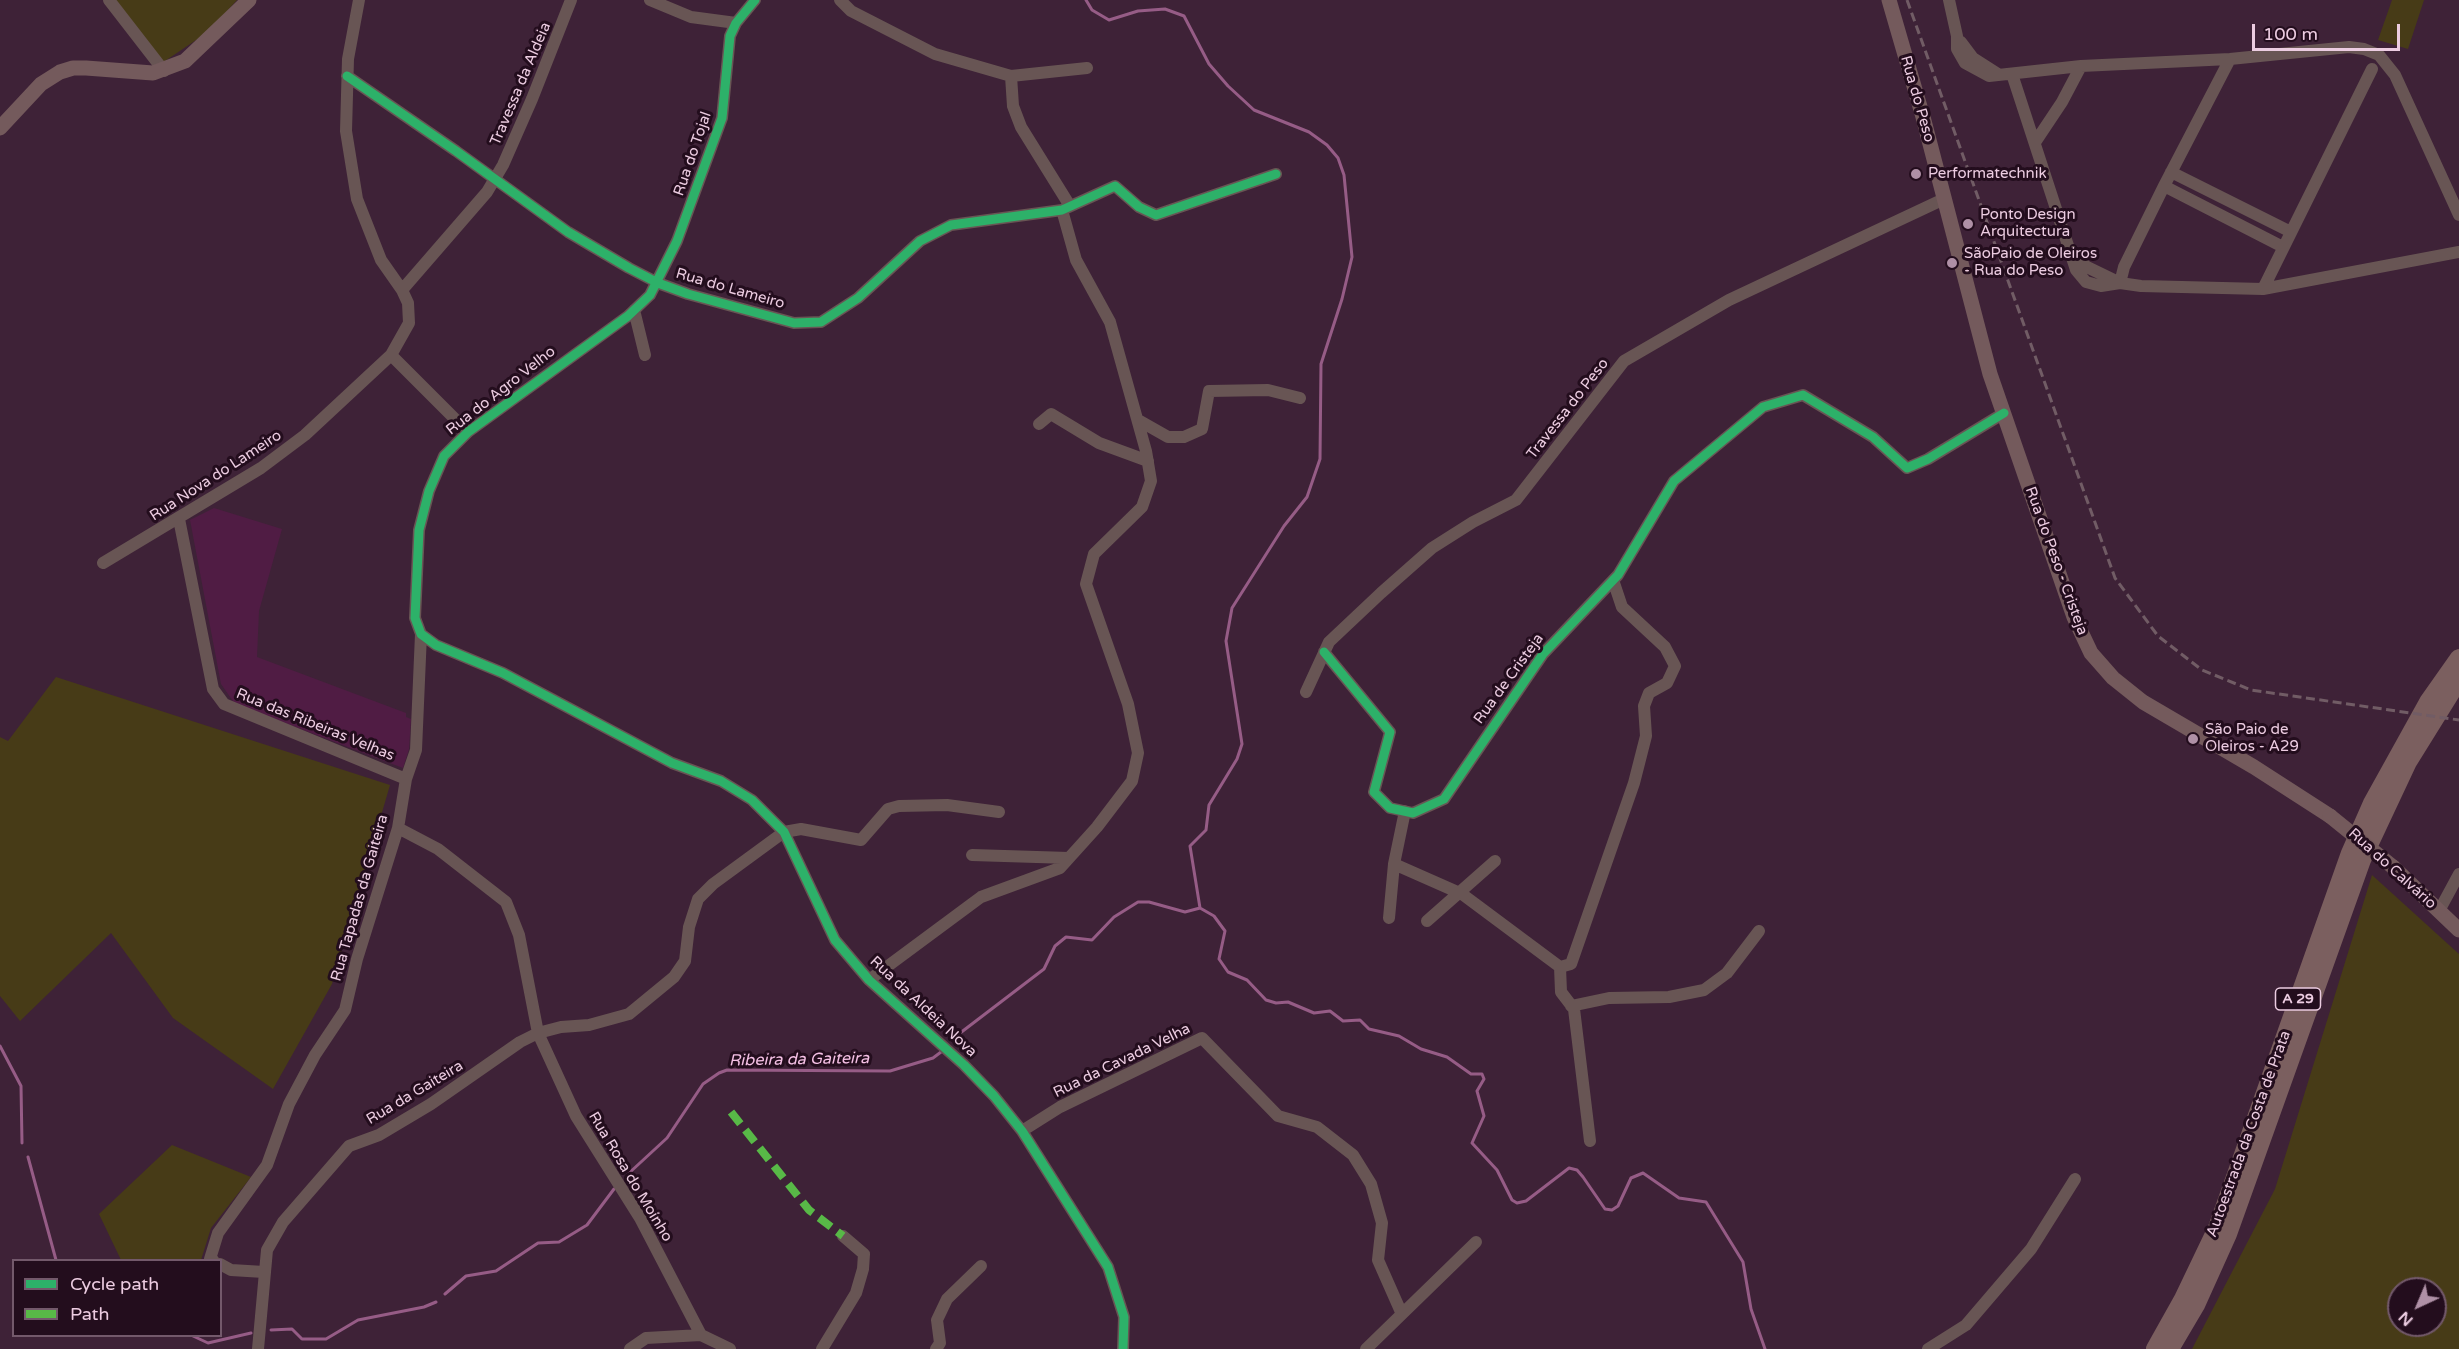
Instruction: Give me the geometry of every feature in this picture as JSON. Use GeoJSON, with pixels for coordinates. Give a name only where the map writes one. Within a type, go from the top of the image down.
{"type":"FeatureCollection","features":[{"type":"Feature","properties":{"kind":"highway","name":"Autoestrada da Costa de Prata"},"geometry":{"type":"LineString","coordinates":[[2155,1349],[2183,1299],[2217,1228],[2354,843],[2397,754],[2428,702],[2459,658]]}},
{"type":"Feature","properties":{"kind":"highway","name":"Autoestrada da Costa de Prata"},"geometry":{"type":"LineString","coordinates":[[2170,1349],[2196,1305],[2229,1234],[2361,860],[2408,762],[2459,680]]}},
{"type":"Feature","properties":{"kind":"main road"},"geometry":{"type":"LineString","coordinates":[[0,128],[41,84],[73,68],[153,73],[164,71],[185,61],[249,0]]}},
{"type":"Feature","properties":{"kind":"main road","name":"Rua do Peso"},"geometry":{"type":"LineString","coordinates":[[1889,0],[1944,199]]}},
{"type":"Feature","properties":{"kind":"main road","name":"Rua do Peso - Cristeja"},"geometry":{"type":"LineString","coordinates":[[1944,199],[1990,374],[2074,616],[2091,653],[2113,678],[2144,702],[2326,813]]}},
{"type":"Feature","properties":{"kind":"main road","name":"Rua do Calvário"},"geometry":{"type":"LineString","coordinates":[[2326,813],[2393,867],[2459,930]]}},
{"type":"Feature","properties":{"kind":"street"},"geometry":{"type":"LineString","coordinates":[[109,0],[164,71]]}},
{"type":"Feature","properties":{"kind":"street"},"geometry":{"type":"LineString","coordinates":[[358,0],[347,76],[346,131],[357,199],[381,260],[402,290],[460,226],[488,192],[495,178]]}},
{"type":"Feature","properties":{"kind":"street","name":"Travessa da Aldeia"},"geometry":{"type":"LineString","coordinates":[[495,178],[532,99],[571,0]]}},
{"type":"Feature","properties":{"kind":"street"},"geometry":{"type":"LineString","coordinates":[[650,0],[691,17],[736,23]]}},
{"type":"Feature","properties":{"kind":"street","name":"Rua do Tojal"},"geometry":{"type":"LineString","coordinates":[[658,283],[678,241],[722,117],[730,36],[736,23],[755,0]]}},
{"type":"Feature","properties":{"kind":"street"},"geometry":{"type":"LineString","coordinates":[[840,0],[851,11],[935,54],[1011,76],[1087,68]]}},
{"type":"Feature","properties":{"kind":"street"},"geometry":{"type":"LineString","coordinates":[[1949,0],[1957,36],[1973,58],[1998,74],[2081,66],[2230,59],[2349,47],[2364,48],[2379,55],[2395,75],[2459,215]]}},
{"type":"Feature","properties":{"kind":"street"},"geometry":{"type":"LineString","coordinates":[[2262,289],[2372,69],[2364,48]]}},
{"type":"Feature","properties":{"kind":"street"},"geometry":{"type":"LineString","coordinates":[[2120,283],[2124,267],[2230,59]]}},
{"type":"Feature","properties":{"kind":"street"},"geometry":{"type":"LineString","coordinates":[[2036,141],[2062,102],[2081,66]]}},
{"type":"Feature","properties":{"kind":"street"},"geometry":{"type":"LineString","coordinates":[[2372,69],[2395,75]]}},
{"type":"Feature","properties":{"kind":"street"},"geometry":{"type":"LineString","coordinates":[[2012,74],[2073,255],[2087,267],[2120,283],[2141,286],[2262,289],[2459,252]]}},
{"type":"Feature","properties":{"kind":"street","name":"Rua do Lameiro"},"geometry":{"type":"LineString","coordinates":[[347,76],[495,178],[567,232],[658,283],[759,315],[794,323],[821,322],[858,298],[920,241],[951,225],[1066,208],[1115,186],[1140,207],[1156,215],[1276,174]]}},
{"type":"Feature","properties":{"kind":"street"},"geometry":{"type":"LineString","coordinates":[[869,980],[981,897],[1060,868],[1132,781],[1138,753],[1128,704],[1086,584],[1094,554],[1142,507],[1151,481],[1148,461],[1110,322],[1076,260],[1066,208],[1021,127],[1013,106],[1011,76]]}},
{"type":"Feature","properties":{"kind":"street"},"geometry":{"type":"LineString","coordinates":[[2172,172],[2290,232]]}},
{"type":"Feature","properties":{"kind":"street"},"geometry":{"type":"LineString","coordinates":[[2164,186],[2283,247]]}},
{"type":"Feature","properties":{"kind":"street","name":"Travessa do Peso"},"geometry":{"type":"LineString","coordinates":[[1306,692],[1329,642],[1432,548],[1473,522],[1516,500],[1624,361],[1729,300],[1944,199]]}},
{"type":"Feature","properties":{"kind":"street"},"geometry":{"type":"LineString","coordinates":[[2274,266],[2289,285]]}},
{"type":"Feature","properties":{"kind":"street","name":"Rua do Agro Velho"},"geometry":{"type":"LineString","coordinates":[[420,634],[415,618],[419,530],[429,491],[444,456],[468,432],[634,310],[650,296],[658,283]]}},
{"type":"Feature","properties":{"kind":"street","name":"Rua Nova do Lameiro"},"geometry":{"type":"LineString","coordinates":[[103,563],[261,468],[305,435],[391,354],[409,323],[408,303],[402,290]]}},
{"type":"Feature","properties":{"kind":"street"},"geometry":{"type":"LineString","coordinates":[[634,310],[645,356]]}},
{"type":"Feature","properties":{"kind":"street"},"geometry":{"type":"LineString","coordinates":[[391,354],[468,432]]}},
{"type":"Feature","properties":{"kind":"street"},"geometry":{"type":"LineString","coordinates":[[1138,420],[1168,437],[1184,437],[1202,429],[1209,391],[1268,390],[1300,398]]}},
{"type":"Feature","properties":{"kind":"street","name":"Rua de Cristeja"},"geometry":{"type":"LineString","coordinates":[[1405,811],[1413,813],[1444,798],[1543,654],[1613,580],[1674,482],[1763,406],[1803,395],[1873,437],[1907,468],[1928,459],[2004,413]]}},
{"type":"Feature","properties":{"kind":"street"},"geometry":{"type":"LineString","coordinates":[[1039,424],[1051,414],[1099,443],[1148,461]]}},
{"type":"Feature","properties":{"kind":"street","name":"Rua das Ribeiras Velhas"},"geometry":{"type":"LineString","coordinates":[[179,519],[213,689],[224,704],[406,779]]}},
{"type":"Feature","properties":{"kind":"street"},"geometry":{"type":"LineString","coordinates":[[1560,967],[1571,964],[1634,783],[1646,736],[1644,706],[1649,693],[1667,682],[1675,666],[1665,647],[1622,607],[1613,580]]}},
{"type":"Feature","properties":{"kind":"street","name":"Rua da Aldeia Nova"},"geometry":{"type":"LineString","coordinates":[[420,634],[436,645],[503,673],[606,730],[672,763],[721,781],[752,800],[784,832],[835,940],[869,980],[964,1065],[994,1096],[1022,1131],[1108,1267],[1124,1317],[1123,1349]]}},
{"type":"Feature","properties":{"kind":"street","name":"Rua Tapadas da Gaiteira"},"geometry":{"type":"LineString","coordinates":[[210,1259],[218,1233],[267,1165],[289,1104],[315,1055],[345,1010],[357,959],[398,828],[406,779],[416,750],[420,634]]}},
{"type":"Feature","properties":{"kind":"street"},"geometry":{"type":"LineString","coordinates":[[1324,652],[1390,732],[1374,792],[1390,808],[1405,811],[1394,864],[1389,918]]}},
{"type":"Feature","properties":{"kind":"street"},"geometry":{"type":"LineString","coordinates":[[538,1033],[561,1027],[590,1025],[629,1014],[653,996],[674,977],[685,961],[690,927],[698,899],[713,884],[784,832],[801,829],[861,840],[888,809],[899,806],[946,806],[999,812]]}},
{"type":"Feature","properties":{"kind":"street","name":"Rua Rosa do Moínho"},"geometry":{"type":"LineString","coordinates":[[398,828],[438,849],[507,902],[519,935],[538,1033],[576,1116],[640,1218],[701,1335]]}},
{"type":"Feature","properties":{"kind":"street"},"geometry":{"type":"LineString","coordinates":[[972,855],[1069,858]]}},
{"type":"Feature","properties":{"kind":"street"},"geometry":{"type":"LineString","coordinates":[[1427,921],[1495,861]]}},
{"type":"Feature","properties":{"kind":"street"},"geometry":{"type":"LineString","coordinates":[[1394,864],[1458,892],[1560,967]]}},
{"type":"Feature","properties":{"kind":"street"},"geometry":{"type":"LineString","coordinates":[[2439,911],[2459,874]]}},
{"type":"Feature","properties":{"kind":"street"},"geometry":{"type":"LineString","coordinates":[[1571,1006],[1609,999],[1669,997],[1704,990],[1727,973],[1759,931]]}},
{"type":"Feature","properties":{"kind":"street"},"geometry":{"type":"LineString","coordinates":[[1560,967],[1561,992],[1571,1006],[1590,1141]]}},
{"type":"Feature","properties":{"kind":"street","name":"Rua da Gaiteira"},"geometry":{"type":"LineString","coordinates":[[258,1349],[267,1250],[283,1222],[349,1146],[379,1135],[423,1109],[520,1042],[538,1033]]}},
{"type":"Feature","properties":{"kind":"street","name":"Rua da Cavada Velha"},"geometry":{"type":"LineString","coordinates":[[1022,1131],[1060,1107],[1202,1038],[1278,1116],[1317,1127],[1353,1155],[1371,1184],[1382,1222],[1378,1260],[1401,1312]]}},
{"type":"Feature","properties":{"kind":"street"},"geometry":{"type":"LineString","coordinates":[[1928,1349],[1966,1325],[1973,1317],[2031,1249],[2075,1179]]}},
{"type":"Feature","properties":{"kind":"street"},"geometry":{"type":"LineString","coordinates":[[822,1349],[856,1293],[863,1269],[864,1254],[843,1236]]}},
{"type":"Feature","properties":{"kind":"street"},"geometry":{"type":"LineString","coordinates":[[1366,1349],[1401,1312],[1427,1291],[1476,1242]]}},
{"type":"Feature","properties":{"kind":"street"},"geometry":{"type":"LineString","coordinates":[[222,1265],[231,1270],[264,1272]]}},
{"type":"Feature","properties":{"kind":"street"},"geometry":{"type":"LineString","coordinates":[[936,1349],[940,1343],[937,1320],[947,1299],[981,1266]]}},
{"type":"Feature","properties":{"kind":"street"},"geometry":{"type":"LineString","coordinates":[[630,1349],[646,1338],[701,1335],[730,1349]]}},
{"type":"Feature","properties":{"kind":"shaded area"},"geometry":{"type":"Polygon","coordinates":[[[113,0],[237,0],[208,32],[162,63],[113,0]]]}},
{"type":"Feature","properties":{"kind":"shaded area"},"geometry":{"type":"Polygon","coordinates":[[[2392,0],[2424,0],[2408,49],[2378,40],[2392,0]]]}},
{"type":"Feature","properties":{"kind":"shaded area"},"geometry":{"type":"Polygon","coordinates":[[[214,508],[282,529],[259,611],[257,657],[406,713],[406,717],[411,719],[409,749],[403,768],[235,704],[221,684],[190,520],[214,508]]]}},
{"type":"Feature","properties":{"kind":"shaded area"},"geometry":{"type":"Polygon","coordinates":[[[56,677],[390,785],[332,984],[273,1089],[173,1018],[111,933],[20,1021],[0,996],[0,737],[8,741],[56,677]]]}},
{"type":"Feature","properties":{"kind":"shaded area"},"geometry":{"type":"Polygon","coordinates":[[[2372,875],[2459,954],[2459,1349],[2192,1349],[2275,1189],[2372,875]]]}},
{"type":"Feature","properties":{"kind":"shaded area"},"geometry":{"type":"Polygon","coordinates":[[[172,1145],[251,1177],[211,1228],[201,1259],[121,1259],[99,1214],[172,1145]]]}},
{"type":"Feature","properties":{"kind":"waterway"},"geometry":{"type":"LineString","coordinates":[[1086,0],[1092,10],[1109,20],[1138,11],[1165,9],[1184,16],[1209,64],[1228,86],[1254,110],[1309,132],[1327,145],[1338,158],[1344,175],[1352,257],[1342,299],[1321,364],[1320,459],[1307,497],[1284,526],[1232,608],[1226,641],[1242,744],[1237,759],[1209,805],[1206,830],[1190,846],[1200,908]]}},
{"type":"Feature","properties":{"kind":"waterway","name":"Ribeira da Gaiteira"},"geometry":{"type":"LineString","coordinates":[[951,1040],[1044,969],[1055,946],[1066,937],[1092,940],[1114,917],[1138,902],[1149,902],[1185,912],[1200,908]]}},
{"type":"Feature","properties":{"kind":"waterway"},"geometry":{"type":"LineString","coordinates":[[1200,908],[1214,916],[1225,931],[1219,959],[1228,972],[1247,980],[1266,1000],[1276,1003],[1288,1002],[1314,1013],[1330,1011],[1343,1021],[1360,1020],[1369,1029],[1399,1036],[1421,1049],[1447,1057],[1471,1074],[1482,1074],[1484,1079],[1477,1091],[1484,1116],[1472,1143],[1497,1170],[1512,1200],[1517,1203],[1526,1201],[1569,1168],[1577,1170],[1605,1209],[1612,1210],[1618,1206],[1631,1178],[1643,1173],[1679,1198],[1706,1202],[1743,1262],[1751,1309],[1765,1349]]}},
{"type":"Feature","properties":{"kind":"waterway","name":"Ribeira da Gaiteira"},"geometry":{"type":"LineString","coordinates":[[0,1046],[21,1086],[22,1143]]}},
{"type":"Feature","properties":{"kind":"waterway","name":"Ribeira da Gaiteira"},"geometry":{"type":"LineString","coordinates":[[628,1174],[667,1138],[703,1084],[719,1073],[727,1070],[890,1071],[933,1058],[941,1052]]}},
{"type":"Feature","properties":{"kind":"waterway","name":"Ribeira da Gaiteira"},"geometry":{"type":"LineString","coordinates":[[28,1157],[56,1259]]}},
{"type":"Feature","properties":{"kind":"waterway","name":"Ribeira da Gaiteira"},"geometry":{"type":"LineString","coordinates":[[445,1294],[466,1276],[496,1271],[538,1243],[559,1242],[587,1225],[614,1189]]}},
{"type":"Feature","properties":{"kind":"waterway","name":"Ribeira da Gaiteira"},"geometry":{"type":"LineString","coordinates":[[271,1330],[292,1329],[302,1339],[326,1339],[358,1320],[424,1307],[436,1302]]}},
{"type":"Feature","properties":{"kind":"waterway","name":"Ribeira da Gaiteira"},"geometry":{"type":"LineString","coordinates":[[195,1337],[208,1343],[251,1333]]}},
{"type":"Feature","properties":{"kind":"railway"},"geometry":{"type":"LineString","coordinates":[[1907,0],[2115,578],[2158,636],[2202,670],[2251,690],[2459,720]]}},
{"type":"Feature","properties":{"kind":"marked path"},"geometry":{"type":"LineString","coordinates":[[731,1112],[809,1210],[843,1236]]}},
{"type":"Feature","properties":{"kind":"cycle path"},"geometry":{"type":"LineString","coordinates":[[755,0],[736,23],[730,36],[722,118],[677,241],[650,295],[628,316],[468,432],[444,456],[429,491],[419,530],[415,618],[421,634],[436,645],[503,673],[672,763],[721,781],[752,800],[784,832],[835,940],[869,980],[964,1065],[994,1096],[1022,1131],[1108,1267],[1124,1317],[1123,1349]]}},
{"type":"Feature","properties":{"kind":"cycle path"},"geometry":{"type":"LineString","coordinates":[[347,76],[568,232],[629,268],[658,283],[688,294],[794,323],[821,322],[858,298],[920,241],[951,225],[1062,210],[1115,186],[1139,207],[1156,215],[1276,174]]}},
{"type":"Feature","properties":{"kind":"cycle path"},"geometry":{"type":"LineString","coordinates":[[1324,652],[1390,732],[1374,792],[1390,808],[1413,813],[1444,799],[1543,654],[1618,575],[1674,481],[1763,407],[1803,395],[1873,437],[1907,468],[1928,459],[2004,413]]}},
{"type":"Feature","properties":{"kind":"place","name":"Performatechnik"},"geometry":{"type":"Point","coordinates":[1916,174]}},
{"type":"Feature","properties":{"kind":"place","name":"Ponto Design Arquitectura"},"geometry":{"type":"Point","coordinates":[1968,224]}},
{"type":"Feature","properties":{"kind":"place","name":"SãoPaio de Oleiros - Rua do Peso"},"geometry":{"type":"Point","coordinates":[1952,263]}},
{"type":"Feature","properties":{"kind":"place","name":"São Paio de Oleiros - A29"},"geometry":{"type":"Point","coordinates":[2193,739]}}]}
